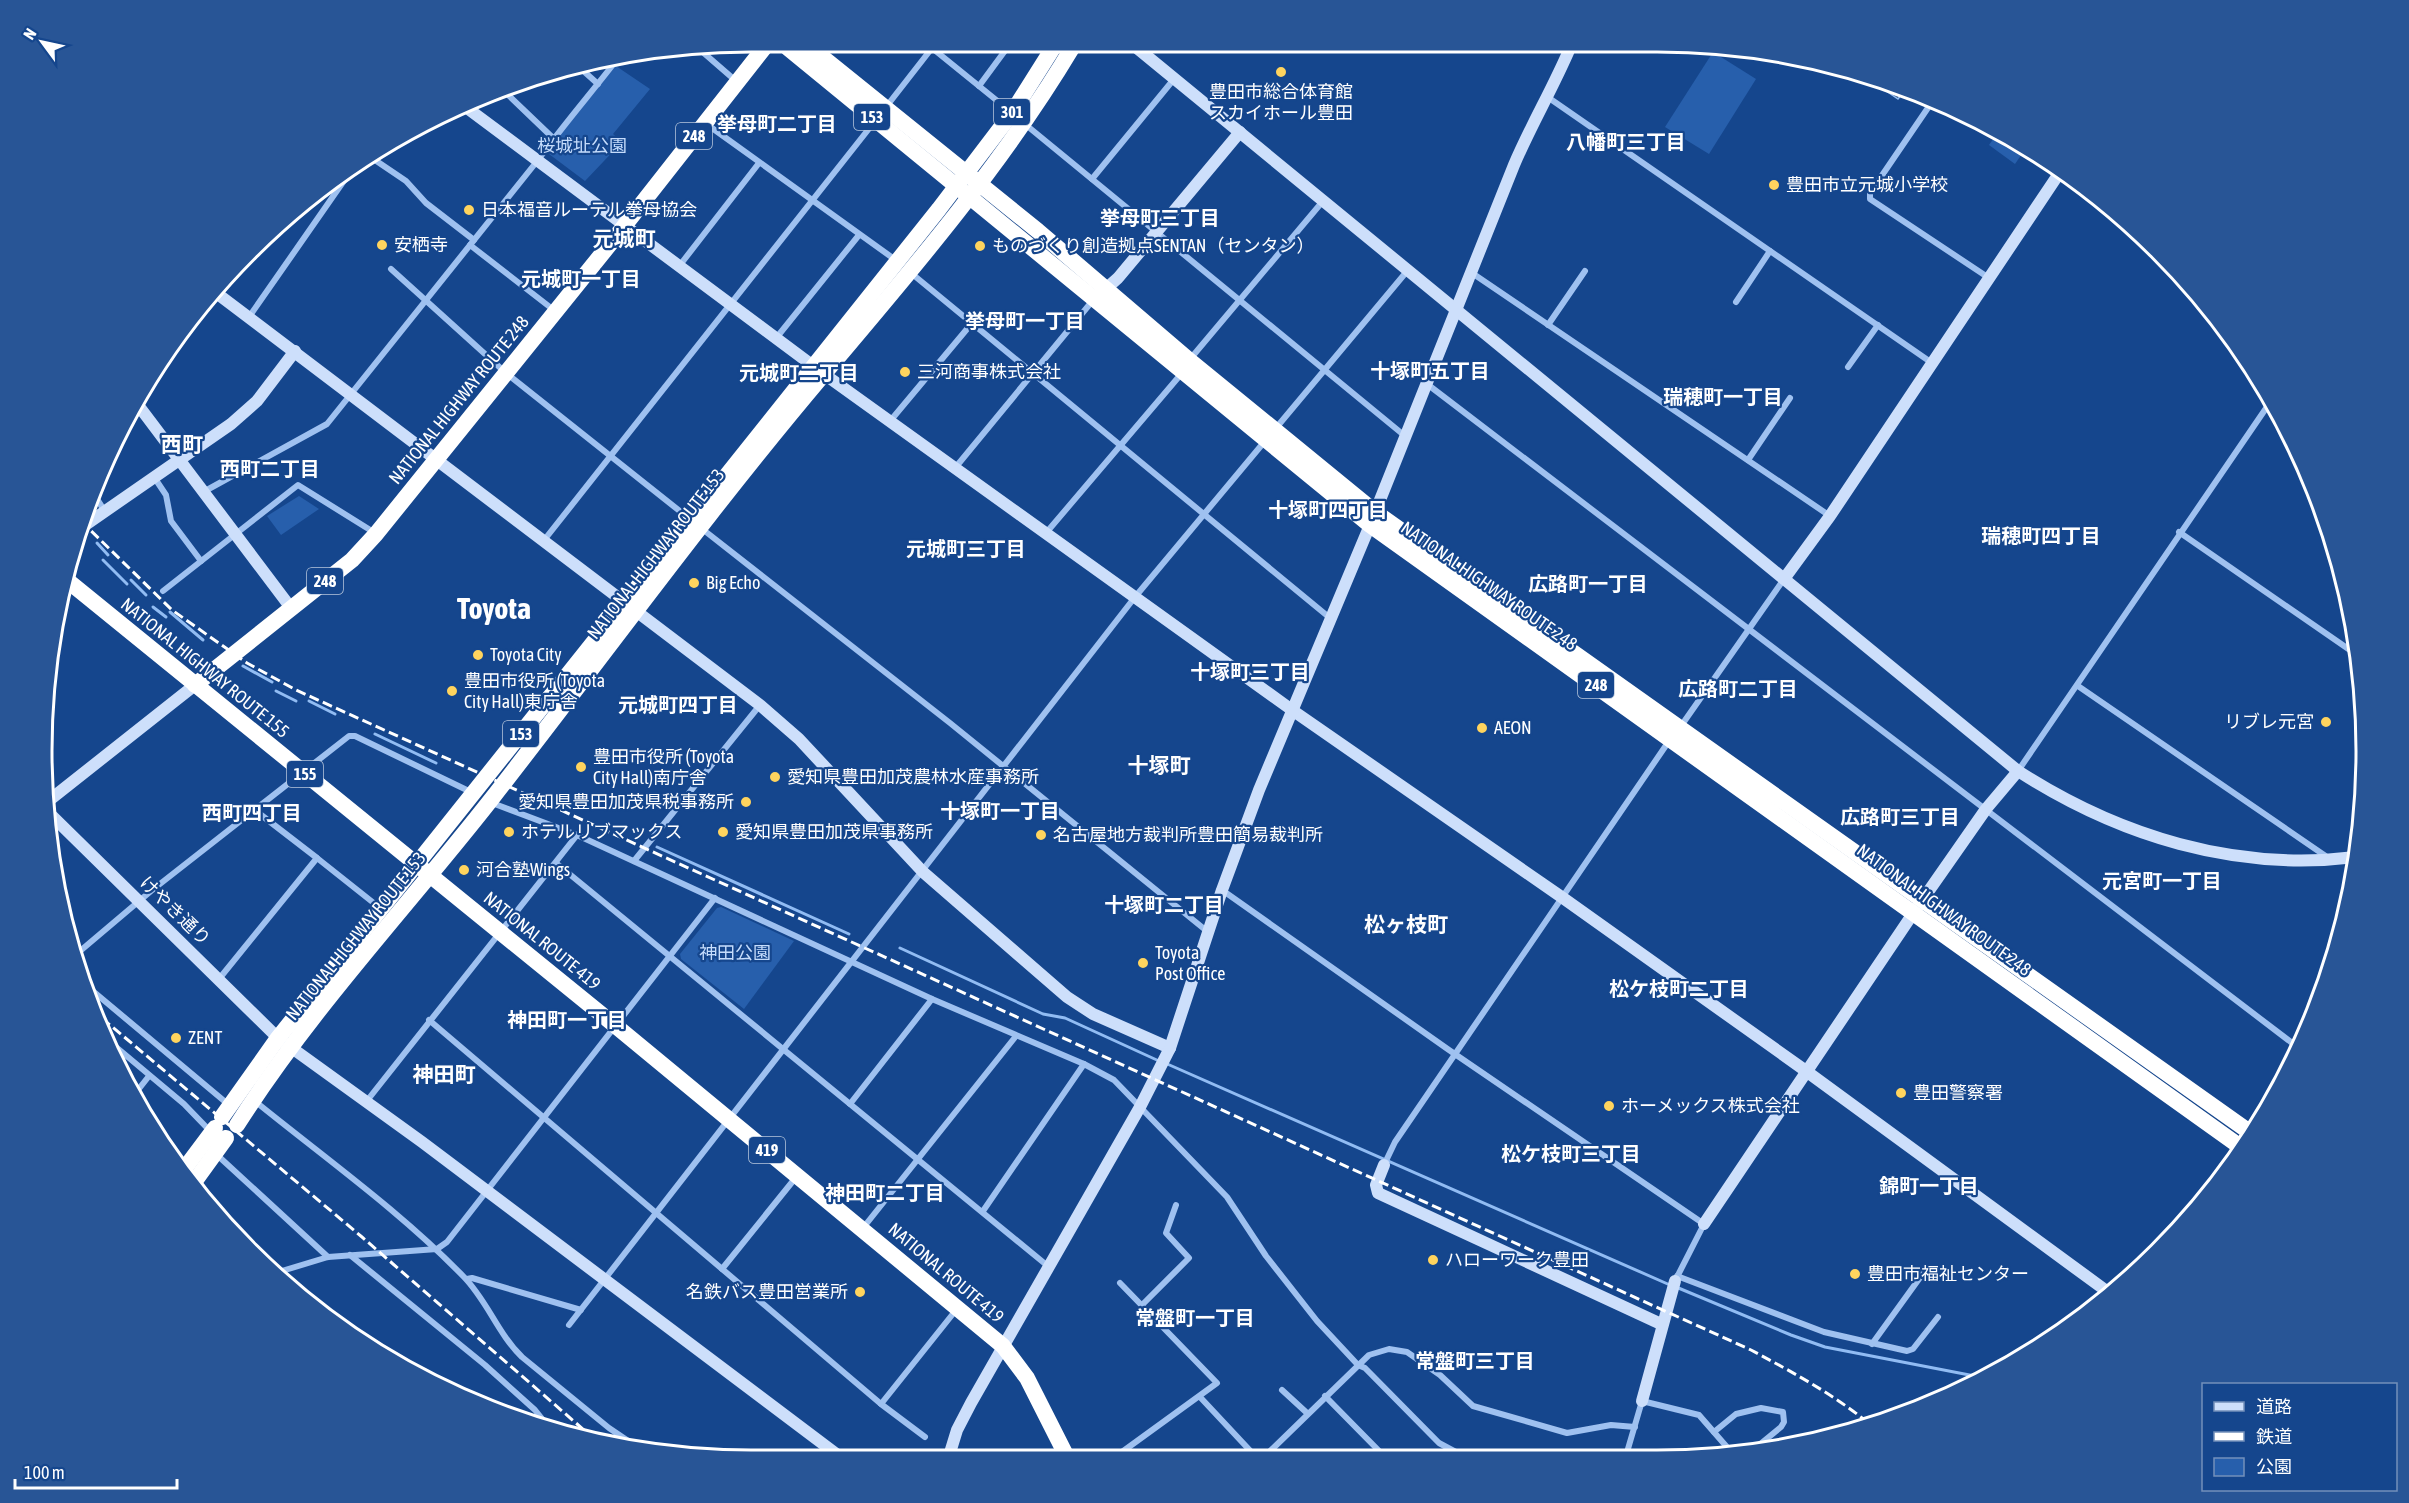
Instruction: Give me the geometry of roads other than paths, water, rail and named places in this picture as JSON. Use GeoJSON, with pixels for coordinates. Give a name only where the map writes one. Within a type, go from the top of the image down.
{"type":"FeatureCollection","features":[{"type":"Feature","properties":{"kind":"highway","name":"NATIONAL HIGHWAY ROUTE 248"},"geometry":{"type":"LineString","coordinates":[[195,684],[352,560],[376,534],[625,226],[761,52]]}},
{"type":"Feature","properties":{"kind":"highway","name":"153"},"geometry":{"type":"LineString","coordinates":[[793,52],[880,115],[968,184]]}},
{"type":"Feature","properties":{"kind":"highway","name":"153"},"geometry":{"type":"LineString","coordinates":[[815,52],[880,115]]}},
{"type":"Feature","properties":{"kind":"highway","name":"301"},"geometry":{"type":"LineString","coordinates":[[1017,118],[1051,52]]}},
{"type":"Feature","properties":{"kind":"highway","name":"301"},"geometry":{"type":"LineString","coordinates":[[968,184],[1069,52]]}},
{"type":"Feature","properties":{"kind":"highway","name":"NATIONAL HIGHWAY ROUTE 248"},"geometry":{"type":"LineString","coordinates":[[968,184],[1372,519],[1918,905],[2245,1130]]}},
{"type":"Feature","properties":{"kind":"highway","name":"NATIONAL HIGHWAY ROUTE 153"},"geometry":{"type":"LineString","coordinates":[[188,1165],[224,1124],[380,909],[474,793],[630,608],[968,184]]}},
{"type":"Feature","properties":{"kind":"highway","name":"NATIONAL HIGHWAY ROUTE 155"},"geometry":{"type":"LineString","coordinates":[[73,585],[429,876]]}},
{"type":"Feature","properties":{"kind":"highway","name":"NATIONAL HIGHWAY ROUTE 153"},"geometry":{"type":"LineString","coordinates":[[197,1177],[215,1153],[224,1124],[253,1100],[284,1043],[429,876],[489,802],[630,608]]}},
{"type":"Feature","properties":{"kind":"highway","name":"NATIONAL ROUTE 419"},"geometry":{"type":"LineString","coordinates":[[429,876],[500,931],[1003,1346],[1026,1378],[1063,1450]]}},
{"type":"Feature","properties":{"kind":"highway","name":"NATIONAL HIGHWAY ROUTE 248"},"geometry":{"type":"LineString","coordinates":[[1918,905],[2236,1144]]}},
{"type":"Feature","properties":{"kind":"street"},"geometry":{"type":"LineString","coordinates":[[544,539],[929,52]]}},
{"type":"Feature","properties":{"kind":"street"},"geometry":{"type":"LineString","coordinates":[[937,52],[1405,436]]}},
{"type":"Feature","properties":{"kind":"street"},"geometry":{"type":"LineString","coordinates":[[979,86],[1004,52]]}},
{"type":"Feature","properties":{"kind":"street"},"geometry":{"type":"LineString","coordinates":[[1142,52],[2018,771],[2063,800],[2148,837],[2227,855],[2282,861],[2348,858]]}},
{"type":"Feature","properties":{"kind":"street"},"geometry":{"type":"LineString","coordinates":[[951,1450],[957,1430],[1140,1107],[1170,1048],[1222,890],[1292,710],[1533,121],[1549,98],[1568,52]]}},
{"type":"Feature","properties":{"kind":"street"},"geometry":{"type":"LineString","coordinates":[[705,54],[737,82]]}},
{"type":"Feature","properties":{"kind":"street"},"geometry":{"type":"LineString","coordinates":[[205,491],[327,424],[472,243],[552,138],[611,67]]}},
{"type":"Feature","properties":{"kind":"street"},"geometry":{"type":"LineString","coordinates":[[585,73],[598,84]]}},
{"type":"Feature","properties":{"kind":"street"},"geometry":{"type":"LineString","coordinates":[[1092,179],[1173,79]]}},
{"type":"Feature","properties":{"kind":"street"},"geometry":{"type":"LineString","coordinates":[[510,96],[552,138]]}},
{"type":"Feature","properties":{"kind":"street"},"geometry":{"type":"LineString","coordinates":[[1549,98],[1933,363]]}},
{"type":"Feature","properties":{"kind":"street"},"geometry":{"type":"LineString","coordinates":[[1928,107],[1870,193],[1870,199],[1989,278]]}},
{"type":"Feature","properties":{"kind":"street"},"geometry":{"type":"LineString","coordinates":[[472,111],[819,370],[1292,710],[1563,898],[1806,1071],[2104,1289]]}},
{"type":"Feature","properties":{"kind":"street"},"geometry":{"type":"LineString","coordinates":[[704,122],[810,201],[903,266],[1330,618]]}},
{"type":"Feature","properties":{"kind":"street"},"geometry":{"type":"LineString","coordinates":[[955,468],[1032,373],[1101,293],[1118,278],[1240,132]]}},
{"type":"Feature","properties":{"kind":"street"},"geometry":{"type":"LineString","coordinates":[[377,161],[406,181],[426,203],[555,311]]}},
{"type":"Feature","properties":{"kind":"street"},"geometry":{"type":"LineString","coordinates":[[680,265],[759,163]]}},
{"type":"Feature","properties":{"kind":"street"},"geometry":{"type":"LineString","coordinates":[[1661,1324],[1378,1193],[1376,1185],[1386,1160],[1457,1053],[1675,734],[1830,516],[2056,178]]}},
{"type":"Feature","properties":{"kind":"street"},"geometry":{"type":"LineString","coordinates":[[249,317],[333,192]]}},
{"type":"Feature","properties":{"kind":"street"},"geometry":{"type":"LineString","coordinates":[[1046,533],[1323,200]]}},
{"type":"Feature","properties":{"kind":"street"},"geometry":{"type":"LineString","coordinates":[[777,338],[859,235]]}},
{"type":"Feature","properties":{"kind":"street"},"geometry":{"type":"LineString","coordinates":[[1736,302],[1770,251]]}},
{"type":"Feature","properties":{"kind":"street"},"geometry":{"type":"LineString","coordinates":[[391,270],[506,373],[1005,768],[1208,932]]}},
{"type":"Feature","properties":{"kind":"street"},"geometry":{"type":"LineString","coordinates":[[569,1325],[1005,768],[1135,597],[1408,270]]}},
{"type":"Feature","properties":{"kind":"street"},"geometry":{"type":"LineString","coordinates":[[1548,325],[1585,271]]}},
{"type":"Feature","properties":{"kind":"street"},"geometry":{"type":"LineString","coordinates":[[1472,273],[1830,516]]}},
{"type":"Feature","properties":{"kind":"street"},"geometry":{"type":"LineString","coordinates":[[222,296],[760,705],[799,740],[923,872],[1074,1002],[1093,1014],[1170,1048]]}},
{"type":"Feature","properties":{"kind":"street"},"geometry":{"type":"LineString","coordinates":[[891,420],[972,322]]}},
{"type":"Feature","properties":{"kind":"street"},"geometry":{"type":"LineString","coordinates":[[1848,367],[1878,325]]}},
{"type":"Feature","properties":{"kind":"street"},"geometry":{"type":"LineString","coordinates":[[93,519],[231,424],[257,401],[295,351]]}},
{"type":"Feature","properties":{"kind":"street"},"geometry":{"type":"LineString","coordinates":[[1426,383],[2292,1043]]}},
{"type":"Feature","properties":{"kind":"street"},"geometry":{"type":"LineString","coordinates":[[1748,460],[1790,398]]}},
{"type":"Feature","properties":{"kind":"street"},"geometry":{"type":"LineString","coordinates":[[1627,1450],[1661,1324],[1676,1278],[1704,1224],[1918,905],[2078,686],[2266,407]]}},
{"type":"Feature","properties":{"kind":"street"},"geometry":{"type":"LineString","coordinates":[[142,410],[291,608]]}},
{"type":"Feature","properties":{"kind":"street"},"geometry":{"type":"LineString","coordinates":[[153,476],[166,495],[171,521],[201,561]]}},
{"type":"Feature","properties":{"kind":"street"},"geometry":{"type":"LineString","coordinates":[[163,591],[298,485],[376,534]]}},
{"type":"Feature","properties":{"kind":"street"},"geometry":{"type":"LineString","coordinates":[[99,502],[105,510]]}},
{"type":"Feature","properties":{"kind":"street"},"geometry":{"type":"LineString","coordinates":[[2180,532],[2349,649]]}},
{"type":"Feature","properties":{"kind":"street"},"geometry":{"type":"LineString","coordinates":[[54,796],[195,684]]}},
{"type":"Feature","properties":{"kind":"street"},"geometry":{"type":"LineString","coordinates":[[2078,686],[2331,860]]}},
{"type":"Feature","properties":{"kind":"street"},"geometry":{"type":"LineString","coordinates":[[634,861],[760,705]]}},
{"type":"Feature","properties":{"kind":"street"},"geometry":{"type":"LineString","coordinates":[[82,950],[349,736],[355,736],[474,793]]}},
{"type":"Feature","properties":{"kind":"street"},"geometry":{"type":"LineString","coordinates":[[489,802],[577,835],[932,999],[1084,1064],[1114,1080],[1227,1197],[1266,1256],[1317,1321],[1358,1365],[1365,1368],[1439,1443],[1452,1450]]}},
{"type":"Feature","properties":{"kind":"street"},"geometry":{"type":"LineString","coordinates":[[256,811],[380,909]]}},
{"type":"Feature","properties":{"kind":"street","name":"けやき通り"},"geometry":{"type":"LineString","coordinates":[[56,820],[284,1043],[486,1190],[831,1450]]}},
{"type":"Feature","properties":{"kind":"street"},"geometry":{"type":"LineString","coordinates":[[366,1102],[577,835]]}},
{"type":"Feature","properties":{"kind":"street"},"geometry":{"type":"LineString","coordinates":[[219,980],[317,858]]}},
{"type":"Feature","properties":{"kind":"street"},"geometry":{"type":"LineString","coordinates":[[556,863],[1049,1267]]}},
{"type":"Feature","properties":{"kind":"street"},"geometry":{"type":"LineString","coordinates":[[1222,890],[1704,1224]]}},
{"type":"Feature","properties":{"kind":"street"},"geometry":{"type":"LineString","coordinates":[[284,1270],[328,1257],[437,1249],[447,1242],[617,1027],[715,898]]}},
{"type":"Feature","properties":{"kind":"street"},"geometry":{"type":"LineString","coordinates":[[98,998],[224,1124]]}},
{"type":"Feature","properties":{"kind":"street"},"geometry":{"type":"LineString","coordinates":[[850,1104],[932,999]]}},
{"type":"Feature","properties":{"kind":"street"},"geometry":{"type":"LineString","coordinates":[[429,1020],[881,1404],[925,1437]]}},
{"type":"Feature","properties":{"kind":"street"},"geometry":{"type":"LineString","coordinates":[[862,1229],[1016,1036]]}},
{"type":"Feature","properties":{"kind":"street"},"geometry":{"type":"LineString","coordinates":[[121,1052],[184,1104],[224,1124]]}},
{"type":"Feature","properties":{"kind":"street"},"geometry":{"type":"LineString","coordinates":[[983,1211],[1084,1064]]}},
{"type":"Feature","properties":{"kind":"street"},"geometry":{"type":"LineString","coordinates":[[139,1088],[148,1076]]}},
{"type":"Feature","properties":{"kind":"street"},"geometry":{"type":"LineString","coordinates":[[253,1100],[437,1249],[467,1279],[510,1346],[609,1428],[626,1439]]}},
{"type":"Feature","properties":{"kind":"street"},"geometry":{"type":"LineString","coordinates":[[215,1153],[328,1257]]}},
{"type":"Feature","properties":{"kind":"street"},"geometry":{"type":"LineString","coordinates":[[722,1269],[797,1175]]}},
{"type":"Feature","properties":{"kind":"street"},"geometry":{"type":"LineString","coordinates":[[1142,1305],[1189,1258],[1166,1233],[1176,1205]]}},
{"type":"Feature","properties":{"kind":"street"},"geometry":{"type":"LineString","coordinates":[[349,1255],[485,1365],[541,1417]]}},
{"type":"Feature","properties":{"kind":"street"},"geometry":{"type":"LineString","coordinates":[[1872,1344],[1924,1272]]}},
{"type":"Feature","properties":{"kind":"street"},"geometry":{"type":"LineString","coordinates":[[467,1279],[472,1278],[581,1310]]}},
{"type":"Feature","properties":{"kind":"street"},"geometry":{"type":"LineString","coordinates":[[1676,1278],[1824,1332],[1907,1351],[1913,1349],[1938,1317]]}},
{"type":"Feature","properties":{"kind":"street"},"geometry":{"type":"LineString","coordinates":[[1120,1283],[1217,1383],[1125,1450]]}},
{"type":"Feature","properties":{"kind":"street"},"geometry":{"type":"LineString","coordinates":[[881,1404],[958,1308]]}},
{"type":"Feature","properties":{"kind":"street"},"geometry":{"type":"LineString","coordinates":[[1271,1450],[1369,1355],[1396,1349],[1416,1356],[1473,1406],[1567,1433],[1611,1425],[1635,1427]]}},
{"type":"Feature","properties":{"kind":"street"},"geometry":{"type":"LineString","coordinates":[[1282,1390],[1307,1413]]}},
{"type":"Feature","properties":{"kind":"street"},"geometry":{"type":"LineString","coordinates":[[1325,1396],[1378,1450]]}},
{"type":"Feature","properties":{"kind":"street"},"geometry":{"type":"LineString","coordinates":[[1200,1397],[1250,1450]]}},
{"type":"Feature","properties":{"kind":"street"},"geometry":{"type":"LineString","coordinates":[[1642,1401],[1699,1414],[1728,1447]]}},
{"type":"Feature","properties":{"kind":"street"},"geometry":{"type":"LineString","coordinates":[[1714,1432],[1736,1414],[1761,1408],[1782,1412],[1784,1422],[1781,1427],[1762,1443]]}},
{"type":"Feature","properties":{"kind":"waterway"},"geometry":{"type":"LineString","coordinates":[[97,543],[108,555]]}},
{"type":"Feature","properties":{"kind":"waterway"},"geometry":{"type":"LineString","coordinates":[[103,560],[127,584]]}},
{"type":"Feature","properties":{"kind":"waterway"},"geometry":{"type":"LineString","coordinates":[[131,580],[146,595]]}},
{"type":"Feature","properties":{"kind":"waterway"},"geometry":{"type":"LineString","coordinates":[[153,607],[166,617]]}},
{"type":"Feature","properties":{"kind":"waterway"},"geometry":{"type":"LineString","coordinates":[[170,612],[203,640]]}},
{"type":"Feature","properties":{"kind":"waterway"},"geometry":{"type":"LineString","coordinates":[[243,666],[272,682]]}},
{"type":"Feature","properties":{"kind":"waterway"},"geometry":{"type":"LineString","coordinates":[[276,691],[296,701]]}},
{"type":"Feature","properties":{"kind":"waterway"},"geometry":{"type":"LineString","coordinates":[[309,701],[335,714]]}},
{"type":"Feature","properties":{"kind":"waterway"},"geometry":{"type":"LineString","coordinates":[[375,734],[436,763]]}},
{"type":"Feature","properties":{"kind":"waterway"},"geometry":{"type":"LineString","coordinates":[[657,847],[849,934]]}},
{"type":"Feature","properties":{"kind":"waterway"},"geometry":{"type":"LineString","coordinates":[[900,948],[1043,1014],[1065,1018],[1159,1061]]}},
{"type":"Feature","properties":{"kind":"waterway"},"geometry":{"type":"LineString","coordinates":[[1165,1063],[1670,1285]]}},
{"type":"Feature","properties":{"kind":"waterway"},"geometry":{"type":"LineString","coordinates":[[1676,1287],[1825,1347],[1972,1375]]}},
{"type":"Feature","properties":{"kind":"railway"},"geometry":{"type":"LineString","coordinates":[[89,529],[172,610],[247,663],[296,690],[1751,1350],[1829,1394],[1863,1419]]}},
{"type":"Feature","properties":{"kind":"railway"},"geometry":{"type":"LineString","coordinates":[[108,1023],[362,1237],[584,1430]]}},
{"type":"Feature","properties":{"kind":"place","name":"豊田市総合体育館 スカイホール豊田"},"geometry":{"type":"Point","coordinates":[1281,72]}},
{"type":"Feature","properties":{"kind":"place","name":"豊田市立元城小学校"},"geometry":{"type":"Point","coordinates":[1774,185]}},
{"type":"Feature","properties":{"kind":"place","name":"日本福音ルーテル拳母協会"},"geometry":{"type":"Point","coordinates":[469,210]}},
{"type":"Feature","properties":{"kind":"place","name":"安栖寺"},"geometry":{"type":"Point","coordinates":[382,245]}},
{"type":"Feature","properties":{"kind":"place","name":"ものづくり創造拠点SENTAN（センタン）"},"geometry":{"type":"Point","coordinates":[980,246]}},
{"type":"Feature","properties":{"kind":"place","name":"三河商事株式会社"},"geometry":{"type":"Point","coordinates":[905,372]}},
{"type":"Feature","properties":{"kind":"place","name":"Big Echo"},"geometry":{"type":"Point","coordinates":[694,583]}},
{"type":"Feature","properties":{"kind":"place","name":"Toyota City"},"geometry":{"type":"Point","coordinates":[478,655]}},
{"type":"Feature","properties":{"kind":"place","name":"豊田市役所 (Toyota City Hall)東庁舎"},"geometry":{"type":"Point","coordinates":[452,691]}},
{"type":"Feature","properties":{"kind":"place","name":"リブレ元宮"},"geometry":{"type":"Point","coordinates":[2326,722]}},
{"type":"Feature","properties":{"kind":"place","name":"AEON"},"geometry":{"type":"Point","coordinates":[1482,728]}},
{"type":"Feature","properties":{"kind":"place","name":"豊田市役所 (Toyota City Hall)南庁舎"},"geometry":{"type":"Point","coordinates":[581,767]}},
{"type":"Feature","properties":{"kind":"place","name":"愛知県豊田加茂農林水産事務所"},"geometry":{"type":"Point","coordinates":[775,777]}},
{"type":"Feature","properties":{"kind":"place","name":"愛知県豊田加茂県税事務所"},"geometry":{"type":"Point","coordinates":[746,802]}},
{"type":"Feature","properties":{"kind":"place","name":"ホテルリブマックス"},"geometry":{"type":"Point","coordinates":[509,832]}},
{"type":"Feature","properties":{"kind":"place","name":"愛知県豊田加茂県事務所"},"geometry":{"type":"Point","coordinates":[723,832]}},
{"type":"Feature","properties":{"kind":"place","name":"名古屋地方裁判所豊田簡易裁判所"},"geometry":{"type":"Point","coordinates":[1041,835]}},
{"type":"Feature","properties":{"kind":"place","name":"河合塾Wings"},"geometry":{"type":"Point","coordinates":[464,870]}},
{"type":"Feature","properties":{"kind":"place","name":"Toyota Post Office"},"geometry":{"type":"Point","coordinates":[1143,963]}},
{"type":"Feature","properties":{"kind":"place","name":"ZENT"},"geometry":{"type":"Point","coordinates":[176,1038]}},
{"type":"Feature","properties":{"kind":"place","name":"豊田警察署"},"geometry":{"type":"Point","coordinates":[1901,1093]}},
{"type":"Feature","properties":{"kind":"place","name":"ホーメックス株式会社"},"geometry":{"type":"Point","coordinates":[1609,1106]}},
{"type":"Feature","properties":{"kind":"place","name":"ハローワーク豊田"},"geometry":{"type":"Point","coordinates":[1433,1260]}},
{"type":"Feature","properties":{"kind":"place","name":"豊田市福祉センター"},"geometry":{"type":"Point","coordinates":[1855,1274]}},
{"type":"Feature","properties":{"kind":"place","name":"名鉄バス豊田営業所"},"geometry":{"type":"Point","coordinates":[860,1292]}},
{"type":"Feature","properties":{"kind":"district","name":"挙母町二丁目"},"geometry":{"type":"Point","coordinates":[777,124]}},
{"type":"Feature","properties":{"kind":"district","name":"八幡町三丁目"},"geometry":{"type":"Point","coordinates":[1626,142]}},
{"type":"Feature","properties":{"kind":"district","name":"挙母町三丁目"},"geometry":{"type":"Point","coordinates":[1160,218]}},
{"type":"Feature","properties":{"kind":"district","name":"元城町"},"geometry":{"type":"Point","coordinates":[624,239]}},
{"type":"Feature","properties":{"kind":"district","name":"元城町一丁目"},"geometry":{"type":"Point","coordinates":[581,279]}},
{"type":"Feature","properties":{"kind":"district","name":"挙母町一丁目"},"geometry":{"type":"Point","coordinates":[1025,321]}},
{"type":"Feature","properties":{"kind":"district","name":"十塚町五丁目"},"geometry":{"type":"Point","coordinates":[1430,371]}},
{"type":"Feature","properties":{"kind":"district","name":"元城町二丁目"},"geometry":{"type":"Point","coordinates":[799,373]}},
{"type":"Feature","properties":{"kind":"district","name":"瑞穂町一丁目"},"geometry":{"type":"Point","coordinates":[1723,397]}},
{"type":"Feature","properties":{"kind":"district","name":"西町"},"geometry":{"type":"Point","coordinates":[182,445]}},
{"type":"Feature","properties":{"kind":"district","name":"西町二丁目"},"geometry":{"type":"Point","coordinates":[270,469]}},
{"type":"Feature","properties":{"kind":"district","name":"十塚町四丁目"},"geometry":{"type":"Point","coordinates":[1328,510]}},
{"type":"Feature","properties":{"kind":"district","name":"瑞穂町四丁目"},"geometry":{"type":"Point","coordinates":[2041,536]}},
{"type":"Feature","properties":{"kind":"district","name":"元城町三丁目"},"geometry":{"type":"Point","coordinates":[966,549]}},
{"type":"Feature","properties":{"kind":"district","name":"広路町一丁目"},"geometry":{"type":"Point","coordinates":[1588,584]}},
{"type":"Feature","properties":{"kind":"district","name":"Toyota"},"geometry":{"type":"Point","coordinates":[494,609]}},
{"type":"Feature","properties":{"kind":"district","name":"十塚町三丁目"},"geometry":{"type":"Point","coordinates":[1250,672]}},
{"type":"Feature","properties":{"kind":"district","name":"広路町二丁目"},"geometry":{"type":"Point","coordinates":[1738,689]}},
{"type":"Feature","properties":{"kind":"district","name":"元城町四丁目"},"geometry":{"type":"Point","coordinates":[678,705]}},
{"type":"Feature","properties":{"kind":"district","name":"十塚町"},"geometry":{"type":"Point","coordinates":[1159,766]}},
{"type":"Feature","properties":{"kind":"district","name":"十塚町一丁目"},"geometry":{"type":"Point","coordinates":[1000,811]}},
{"type":"Feature","properties":{"kind":"district","name":"西町四丁目"},"geometry":{"type":"Point","coordinates":[252,813]}},
{"type":"Feature","properties":{"kind":"district","name":"広路町三丁目"},"geometry":{"type":"Point","coordinates":[1900,817]}},
{"type":"Feature","properties":{"kind":"district","name":"元宮町一丁目"},"geometry":{"type":"Point","coordinates":[2162,881]}},
{"type":"Feature","properties":{"kind":"district","name":"十塚町二丁目"},"geometry":{"type":"Point","coordinates":[1164,905]}},
{"type":"Feature","properties":{"kind":"district","name":"松ヶ枝町"},"geometry":{"type":"Point","coordinates":[1406,925]}},
{"type":"Feature","properties":{"kind":"district","name":"松ケ枝町二丁目"},"geometry":{"type":"Point","coordinates":[1679,989]}},
{"type":"Feature","properties":{"kind":"district","name":"神田町一丁目"},"geometry":{"type":"Point","coordinates":[567,1020]}},
{"type":"Feature","properties":{"kind":"district","name":"神田町"},"geometry":{"type":"Point","coordinates":[444,1075]}},
{"type":"Feature","properties":{"kind":"district","name":"松ケ枝町三丁目"},"geometry":{"type":"Point","coordinates":[1571,1154]}},
{"type":"Feature","properties":{"kind":"district","name":"錦町一丁目"},"geometry":{"type":"Point","coordinates":[1929,1186]}},
{"type":"Feature","properties":{"kind":"district","name":"神田町二丁目"},"geometry":{"type":"Point","coordinates":[885,1193]}},
{"type":"Feature","properties":{"kind":"district","name":"常盤町一丁目"},"geometry":{"type":"Point","coordinates":[1195,1318]}},
{"type":"Feature","properties":{"kind":"district","name":"常盤町三丁目"},"geometry":{"type":"Point","coordinates":[1475,1361]}},
{"type":"Feature","properties":{"kind":"park label","name":"桜城址公園"},"geometry":{"type":"Point","coordinates":[582,146]}},
{"type":"Feature","properties":{"kind":"park label","name":"神田公園"},"geometry":{"type":"Point","coordinates":[735,953]}}]}
